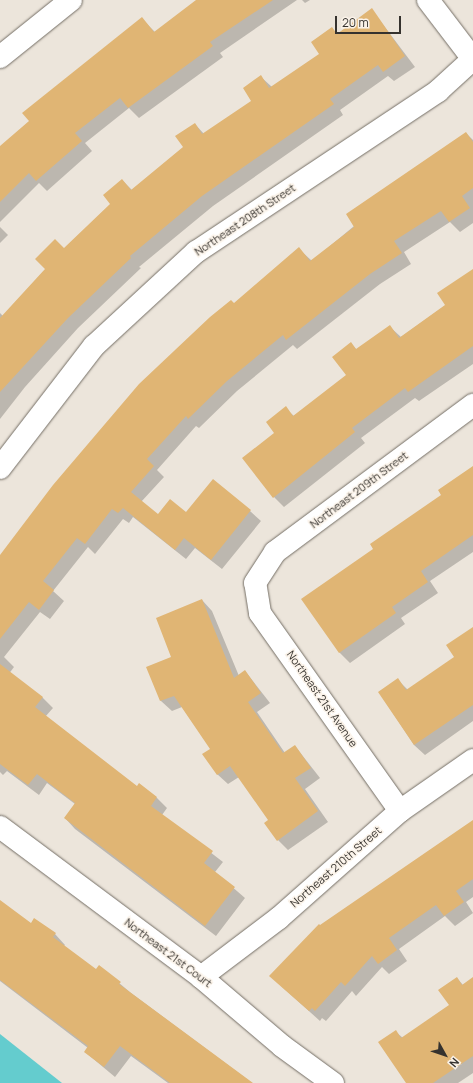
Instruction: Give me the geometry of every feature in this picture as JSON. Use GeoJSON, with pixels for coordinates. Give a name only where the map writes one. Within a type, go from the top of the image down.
{"type":"FeatureCollection","features":[{"type":"Feature","properties":{"kind":"street"},"geometry":{"type":"LineString","coordinates":[[0,56],[71,0]]}},
{"type":"Feature","properties":{"kind":"street"},"geometry":{"type":"LineString","coordinates":[[428,0],[473,59]]}},
{"type":"Feature","properties":{"kind":"street","name":"Northeast 208th Street"},"geometry":{"type":"LineString","coordinates":[[0,468],[94,346],[196,252],[438,91],[473,59]]}},
{"type":"Feature","properties":{"kind":"street","name":"Northeast 209th Street"},"geometry":{"type":"LineString","coordinates":[[255,583],[275,552],[473,405]]}},
{"type":"Feature","properties":{"kind":"street","name":"Northeast 21st Avenue"},"geometry":{"type":"LineString","coordinates":[[255,583],[260,613],[400,811]]}},
{"type":"Feature","properties":{"kind":"street","name":"Northeast 210th Street"},"geometry":{"type":"LineString","coordinates":[[201,978],[279,918],[400,811],[473,760]]}},
{"type":"Feature","properties":{"kind":"street","name":"Northeast 21st Court"},"geometry":{"type":"LineString","coordinates":[[0,827],[201,978],[282,1046],[333,1083]]}},
{"type":"Feature","properties":{"kind":"water"},"geometry":{"type":"Polygon","coordinates":[[[0,1034],[62,1083],[0,1083],[0,1034]]]}},
{"type":"Feature","properties":{"kind":"building"},"geometry":{"type":"Polygon","coordinates":[[[196,0],[273,0],[210,42],[213,46],[128,108],[120,98],[75,133],[82,141],[36,181],[29,173],[0,202],[0,146],[29,121],[22,113],[142,17],[154,32],[196,0]]]}},
{"type":"Feature","properties":{"kind":"building"},"geometry":{"type":"Polygon","coordinates":[[[372,8],[405,56],[383,72],[378,65],[330,99],[334,104],[202,196],[130,256],[131,258],[68,318],[0,392],[0,318],[45,269],[35,259],[55,239],[64,248],[110,204],[103,195],[122,179],[131,190],[183,147],[175,136],[195,123],[202,134],[251,101],[243,88],[261,75],[269,88],[319,54],[311,42],[332,27],[337,34],[372,8]]]}},
{"type":"Feature","properties":{"kind":"building"},"geometry":{"type":"Polygon","coordinates":[[[466,132],[473,142],[473,188],[462,196],[470,208],[449,222],[441,211],[394,241],[402,253],[370,274],[286,340],[283,335],[227,381],[188,419],[186,416],[147,459],[154,466],[131,492],[158,514],[170,499],[186,512],[213,479],[251,510],[211,560],[184,538],[175,550],[123,508],[118,513],[112,509],[85,544],[77,538],[43,581],[54,590],[39,610],[29,602],[0,639],[0,555],[53,485],[139,384],[210,317],[231,300],[234,303],[299,247],[310,261],[354,227],[346,214],[466,132]]]}},
{"type":"Feature","properties":{"kind":"building"},"geometry":{"type":"Polygon","coordinates":[[[473,269],[473,346],[408,392],[405,388],[352,428],[355,432],[273,498],[242,458],[274,433],[266,422],[286,406],[293,416],[346,375],[332,357],[351,342],[356,349],[390,325],[399,338],[445,305],[437,293],[473,269]]]}},
{"type":"Feature","properties":{"kind":"building"},"geometry":{"type":"Polygon","coordinates":[[[473,466],[473,535],[421,571],[428,582],[392,607],[396,613],[339,653],[301,599],[373,549],[370,544],[441,495],[438,490],[473,466]]]}},
{"type":"Feature","properties":{"kind":"building"},"geometry":{"type":"Polygon","coordinates":[[[202,599],[234,678],[245,670],[261,693],[248,702],[283,753],[295,745],[311,768],[295,778],[318,811],[277,841],[264,823],[268,820],[230,766],[217,775],[202,754],[210,749],[174,696],[160,701],[146,667],[171,657],[156,618],[202,599]]]}},
{"type":"Feature","properties":{"kind":"building"},"geometry":{"type":"Polygon","coordinates":[[[473,627],[473,705],[414,745],[378,692],[398,678],[406,690],[454,657],[446,645],[473,627]]]}},
{"type":"Feature","properties":{"kind":"building"},"geometry":{"type":"Polygon","coordinates":[[[0,664],[43,697],[35,707],[137,786],[139,783],[157,797],[151,806],[213,851],[204,863],[235,887],[205,926],[64,818],[75,803],[37,774],[28,785],[0,764],[0,664]]]}},
{"type":"Feature","properties":{"kind":"building"},"geometry":{"type":"Polygon","coordinates":[[[473,820],[473,879],[456,891],[464,902],[444,916],[436,905],[389,938],[397,950],[378,964],[372,956],[345,986],[341,982],[315,1011],[312,1008],[309,1011],[269,976],[319,924],[320,925],[473,820]]]}},
{"type":"Feature","properties":{"kind":"building"},"geometry":{"type":"Polygon","coordinates":[[[0,900],[31,923],[34,918],[56,933],[53,937],[96,969],[99,965],[121,982],[119,984],[253,1083],[170,1083],[120,1046],[104,1067],[84,1052],[88,1046],[0,980],[0,900]]]}},
{"type":"Feature","properties":{"kind":"building"},"geometry":{"type":"Polygon","coordinates":[[[457,977],[462,985],[473,977],[473,1056],[433,1083],[406,1083],[378,1042],[396,1030],[401,1038],[449,1005],[438,990],[457,977]]]}}]}
